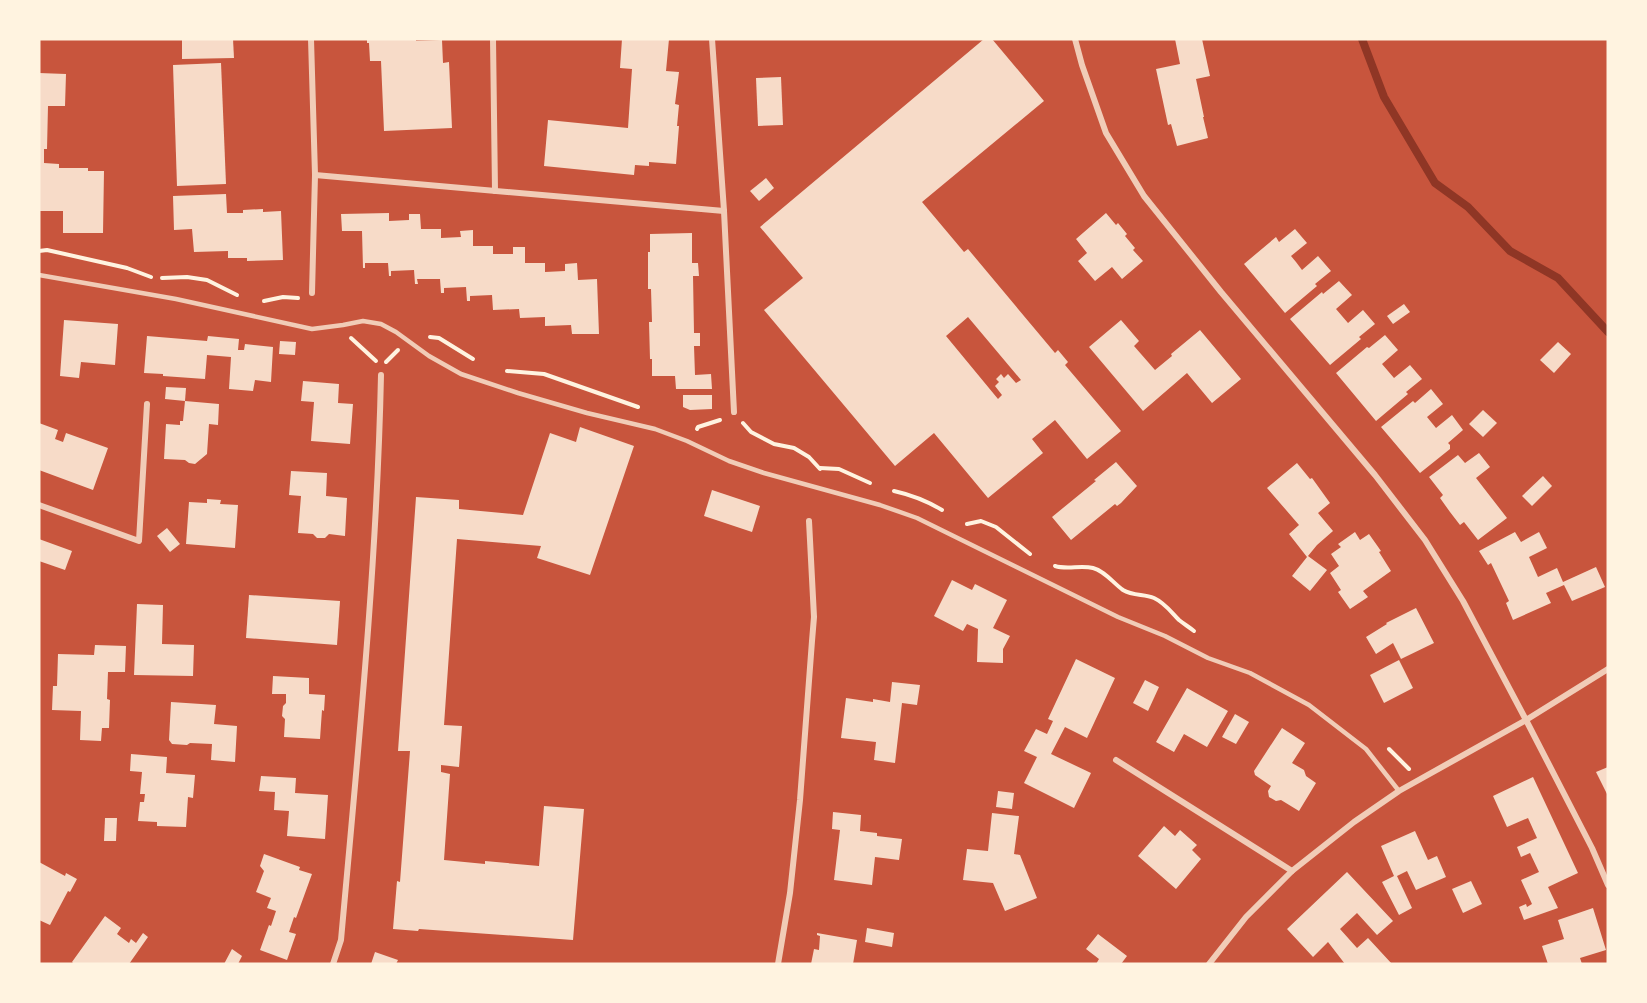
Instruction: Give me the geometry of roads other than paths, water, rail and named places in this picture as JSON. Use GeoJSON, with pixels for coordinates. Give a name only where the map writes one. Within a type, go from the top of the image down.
{"type":"FeatureCollection","features":[{"type":"Feature","properties":{"kind":"street"},"geometry":{"type":"LineString","coordinates":[[311,39],[315,175],[312,293]]}},
{"type":"Feature","properties":{"kind":"street"},"geometry":{"type":"LineString","coordinates":[[493,39],[495,191]]}},
{"type":"Feature","properties":{"kind":"street"},"geometry":{"type":"LineString","coordinates":[[712,39],[724,211],[734,412]]}},
{"type":"Feature","properties":{"kind":"street"},"geometry":{"type":"LineString","coordinates":[[1075,39],[1106,133],[1144,196],[1221,292],[1375,475],[1425,540],[1463,601],[1592,848],[1608,885]]}},
{"type":"Feature","properties":{"kind":"street"},"geometry":{"type":"LineString","coordinates":[[315,175],[724,211]]}},
{"type":"Feature","properties":{"kind":"street"},"geometry":{"type":"LineString","coordinates":[[333,964],[341,940],[365,676],[379,467],[381,375]]}},
{"type":"Feature","properties":{"kind":"street"},"geometry":{"type":"LineString","coordinates":[[39,505],[139,541],[147,404]]}},
{"type":"Feature","properties":{"kind":"street"},"geometry":{"type":"LineString","coordinates":[[778,964],[790,894],[800,800],[814,617],[809,520]]}},
{"type":"Feature","properties":{"kind":"street"},"geometry":{"type":"LineString","coordinates":[[1209,964],[1246,917],[1292,872],[1354,822],[1399,792],[1526,720],[1608,669]]}},
{"type":"Feature","properties":{"kind":"street"},"geometry":{"type":"LineString","coordinates":[[1116,760],[1292,872]]}},
{"type":"Feature","properties":{"kind":"lane"},"geometry":{"type":"LineString","coordinates":[[39,275],[176,299],[312,329],[363,321],[381,324],[461,374],[587,413],[655,429],[729,461],[764,473],[880,505],[917,518],[1118,617],[1165,636],[1208,658],[1250,673],[1309,705],[1366,749],[1399,792]]}},
{"type":"Feature","properties":{"kind":"waterway"},"geometry":{"type":"LineString","coordinates":[[1362,39],[1384,97],[1435,183],[1468,207],[1510,251],[1558,278],[1608,332]]}}]}
